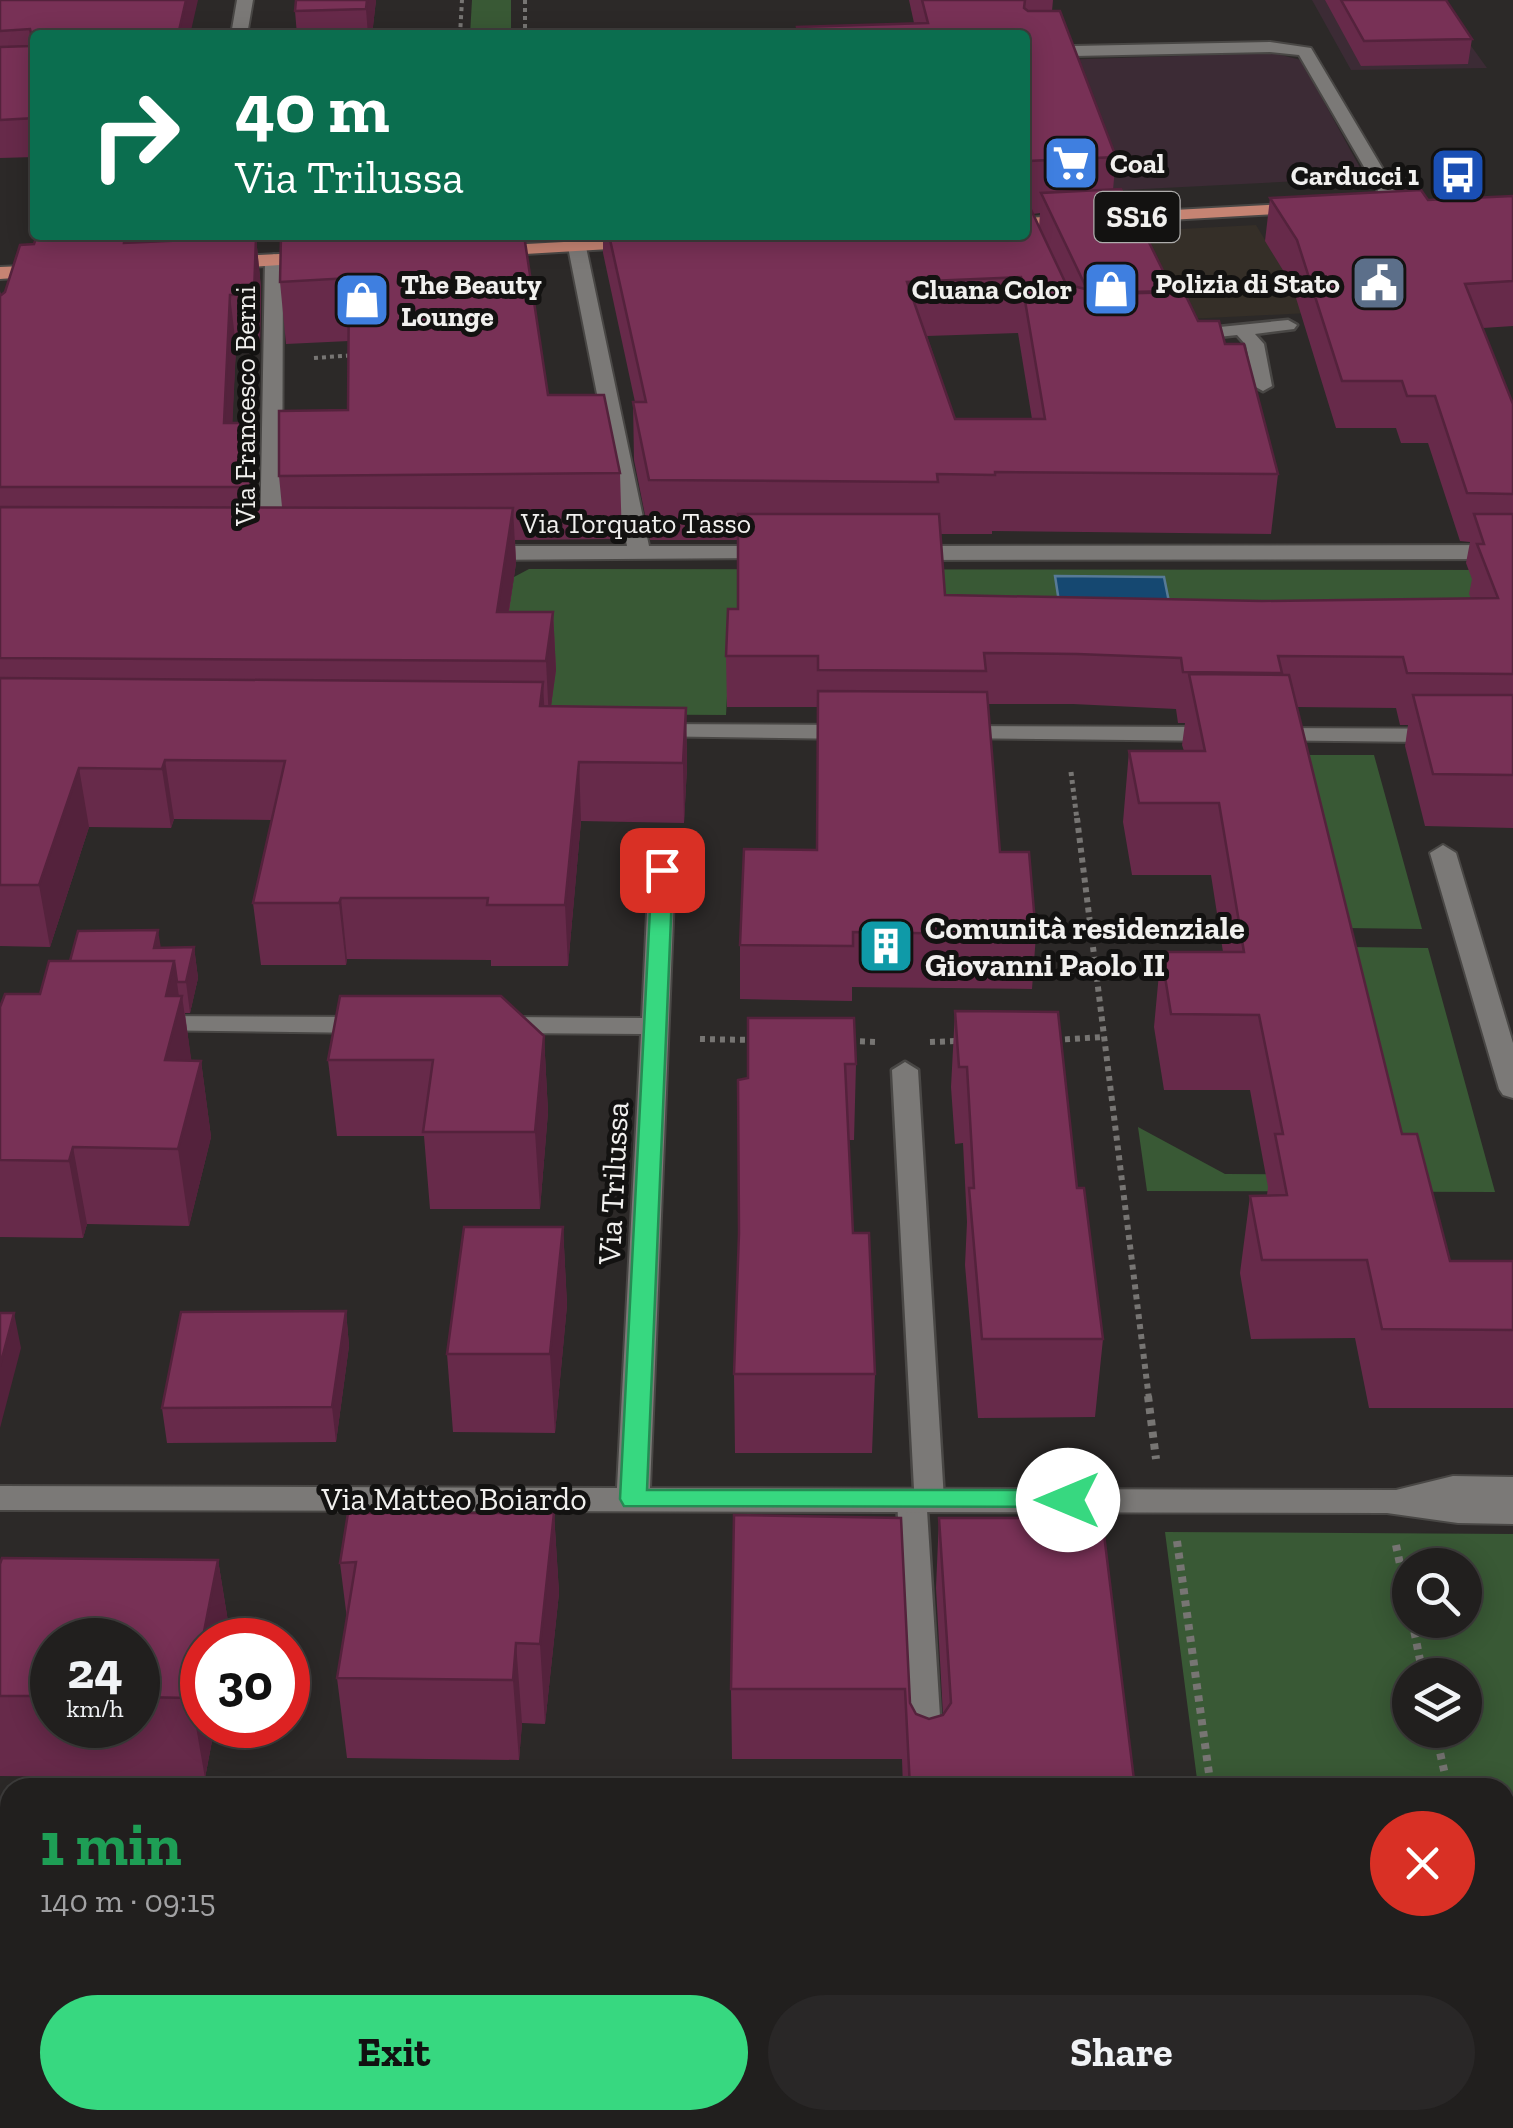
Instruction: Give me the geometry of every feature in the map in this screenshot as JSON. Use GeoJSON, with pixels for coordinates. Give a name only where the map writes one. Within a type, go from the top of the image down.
{"type":"FeatureCollection","features":[{"type":"Feature","properties":{"kind":"main road","name":"SS16"},"geometry":{"type":"LineString","coordinates":[[1030,233],[1330,207]]}},
{"type":"Feature","properties":{"kind":"main road"},"geometry":{"type":"LineString","coordinates":[[472,252],[656,242]]}},
{"type":"Feature","properties":{"kind":"main road"},"geometry":{"type":"LineString","coordinates":[[202,259],[342,257]]}},
{"type":"Feature","properties":{"kind":"main road"},"geometry":{"type":"LineString","coordinates":[[0,273],[19,282],[70,270]]}},
{"type":"Feature","properties":{"kind":"street"},"geometry":{"type":"LineString","coordinates":[[240,30],[245,0]]}},
{"type":"Feature","properties":{"kind":"street"},"geometry":{"type":"LineString","coordinates":[[1030,52],[1295,48],[1311,54],[1393,203]]}},
{"type":"Feature","properties":{"kind":"street"},"geometry":{"type":"LineString","coordinates":[[577,246],[640,553]]}},
{"type":"Feature","properties":{"kind":"street","name":"Via Francesco Berni"},"geometry":{"type":"LineString","coordinates":[[271,553],[274,260]]}},
{"type":"Feature","properties":{"kind":"street"},"geometry":{"type":"LineString","coordinates":[[878,553],[1513,552]]}},
{"type":"Feature","properties":{"kind":"street","name":"Via Torquato Tasso"},"geometry":{"type":"LineString","coordinates":[[465,553],[798,553]]}},
{"type":"Feature","properties":{"kind":"street"},"geometry":{"type":"LineString","coordinates":[[630,731],[868,732]]}},
{"type":"Feature","properties":{"kind":"street"},"geometry":{"type":"LineString","coordinates":[[927,733],[1513,736]]}},
{"type":"Feature","properties":{"kind":"street"},"geometry":{"type":"LineString","coordinates":[[1443,853],[1513,1089]]}},
{"type":"Feature","properties":{"kind":"street","name":"Via Trilussa"},"geometry":{"type":"LineString","coordinates":[[633,1499],[662,870]]}},
{"type":"Feature","properties":{"kind":"street"},"geometry":{"type":"LineString","coordinates":[[116,1024],[392,1025]]}},
{"type":"Feature","properties":{"kind":"street"},"geometry":{"type":"LineString","coordinates":[[468,1025],[655,1026]]}},
{"type":"Feature","properties":{"kind":"street","name":"Via Matteo Boiardo"},"geometry":{"type":"LineString","coordinates":[[1387,1501],[1452,1488],[1513,1489]]}},
{"type":"Feature","properties":{"kind":"street","name":"Via Matteo Boiardo"},"geometry":{"type":"LineString","coordinates":[[0,1498],[1387,1501],[1458,1512],[1513,1512]]}},
{"type":"Feature","properties":{"kind":"lane"},"geometry":{"type":"LineString","coordinates":[[1164,337],[1288,325]]}},
{"type":"Feature","properties":{"kind":"lane"},"geometry":{"type":"LineString","coordinates":[[1240,330],[1254,344],[1262,386]]}},
{"type":"Feature","properties":{"kind":"lane"},"geometry":{"type":"LineString","coordinates":[[905,1070],[927,1774]]}},
{"type":"Feature","properties":{"kind":"path"},"geometry":{"type":"LineString","coordinates":[[460,30],[462,0]]}},
{"type":"Feature","properties":{"kind":"path"},"geometry":{"type":"LineString","coordinates":[[525,0],[525,30]]}},
{"type":"Feature","properties":{"kind":"path"},"geometry":{"type":"LineString","coordinates":[[272,360],[358,355]]}},
{"type":"Feature","properties":{"kind":"path"},"geometry":{"type":"LineString","coordinates":[[1066,734],[1161,1500]]}},
{"type":"Feature","properties":{"kind":"path"},"geometry":{"type":"LineString","coordinates":[[1176,1532],[1211,1778]]}},
{"type":"Feature","properties":{"kind":"path"},"geometry":{"type":"LineString","coordinates":[[1393,1534],[1396,1548]]}},
{"type":"Feature","properties":{"kind":"path"},"geometry":{"type":"LineString","coordinates":[[1439,1748],[1446,1778]]}},
{"type":"Feature","properties":{"kind":"shaded area"},"geometry":{"type":"Polygon","coordinates":[[[1312,0],[1438,0],[1487,68],[1351,70],[1312,0]]]}},
{"type":"Feature","properties":{"kind":"shaded area"},"geometry":{"type":"Polygon","coordinates":[[[1273,53],[1301,60],[1364,175],[1030,195],[1030,61],[1273,53]]]}},
{"type":"Feature","properties":{"kind":"shaded area"},"geometry":{"type":"Polygon","coordinates":[[[1256,225],[1309,313],[1088,324],[1049,236],[1256,225]]]}},
{"type":"Feature","properties":{"kind":"green space"},"geometry":{"type":"Polygon","coordinates":[[[472,0],[511,0],[511,30],[470,30],[472,0]]]}},
{"type":"Feature","properties":{"kind":"green space"},"geometry":{"type":"Polygon","coordinates":[[[529,569],[1513,570],[1481,624],[729,660],[726,715],[550,714],[555,670],[406,669],[507,622],[514,577],[529,569]]]}},
{"type":"Feature","properties":{"kind":"green space"},"geometry":{"type":"Polygon","coordinates":[[[1302,755],[1374,755],[1422,929],[1345,928],[1302,755]]]}},
{"type":"Feature","properties":{"kind":"green space"},"geometry":{"type":"Polygon","coordinates":[[[1350,947],[1428,948],[1495,1192],[1147,1191],[1138,1127],[1225,1174],[1368,1175],[1350,947]]]}},
{"type":"Feature","properties":{"kind":"green space"},"geometry":{"type":"Polygon","coordinates":[[[1165,1532],[1513,1534],[1513,1778],[1197,1778],[1165,1532]]]}},
{"type":"Feature","properties":{"kind":"water"},"geometry":{"type":"Polygon","coordinates":[[[1055,576],[1164,577],[1169,602],[1059,602],[1055,576]]]}},
{"type":"Feature","properties":{"kind":"building"},"geometry":{"type":"Polygon","coordinates":[[[0,0],[186,0],[179,30],[0,31],[0,0]]]}},
{"type":"Feature","properties":{"kind":"building"},"geometry":{"type":"Polygon","coordinates":[[[296,0],[367,0],[366,9],[295,11],[296,0]]]}},
{"type":"Feature","properties":{"kind":"building"},"geometry":{"type":"Polygon","coordinates":[[[922,0],[1025,0],[1024,8],[1028,11],[1060,11],[1116,157],[1030,161],[1030,30],[797,27],[928,23],[922,0]]]}},
{"type":"Feature","properties":{"kind":"building"},"geometry":{"type":"Polygon","coordinates":[[[1341,0],[1446,0],[1472,39],[1364,41],[1341,0]]]}},
{"type":"Feature","properties":{"kind":"building"},"geometry":{"type":"Polygon","coordinates":[[[30,46],[30,118],[0,120],[0,47],[30,46]]]}},
{"type":"Feature","properties":{"kind":"building"},"geometry":{"type":"Polygon","coordinates":[[[1121,189],[1131,216],[1136,216],[1173,291],[1129,292],[1086,287],[1041,193],[1121,189]]]}},
{"type":"Feature","properties":{"kind":"building"},"geometry":{"type":"Polygon","coordinates":[[[1421,190],[1428,200],[1513,196],[1513,281],[1465,284],[1513,404],[1513,494],[1467,493],[1435,396],[1407,396],[1402,381],[1342,381],[1297,240],[1270,198],[1421,190]]]}},
{"type":"Feature","properties":{"kind":"building"},"geometry":{"type":"Polygon","coordinates":[[[1030,208],[1066,284],[1103,294],[1184,292],[1198,321],[1219,321],[1225,344],[1244,344],[1278,474],[995,472],[937,474],[938,482],[649,480],[633,402],[646,402],[610,240],[1030,240],[1030,208]],[[1021,277],[907,282],[955,419],[1045,419],[1021,277]]]}},
{"type":"Feature","properties":{"kind":"building"},"geometry":{"type":"Polygon","coordinates":[[[35,240],[256,240],[254,294],[230,295],[224,423],[252,423],[250,487],[0,487],[0,296],[5,292],[20,245],[34,244],[35,240]]]}},
{"type":"Feature","properties":{"kind":"building"},"geometry":{"type":"Polygon","coordinates":[[[281,240],[525,240],[548,395],[604,395],[620,473],[279,476],[279,411],[348,410],[349,278],[280,282],[281,240]]]}},
{"type":"Feature","properties":{"kind":"building"},"geometry":{"type":"Polygon","coordinates":[[[0,507],[513,508],[497,612],[553,612],[546,661],[0,658],[0,507]]]}},
{"type":"Feature","properties":{"kind":"building"},"geometry":{"type":"Polygon","coordinates":[[[738,514],[939,514],[945,595],[1262,601],[1498,598],[1477,544],[1484,544],[1474,514],[1513,514],[1513,674],[1407,673],[1403,657],[1278,656],[1282,673],[1183,672],[1181,658],[1077,654],[984,653],[986,671],[818,670],[818,656],[726,656],[728,609],[738,609],[738,514]]]}},
{"type":"Feature","properties":{"kind":"building"},"geometry":{"type":"Polygon","coordinates":[[[1189,674],[1289,675],[1402,1134],[1417,1134],[1450,1261],[1513,1261],[1513,1330],[1382,1329],[1367,1260],[1262,1260],[1250,1196],[1287,1195],[1275,1134],[1283,1134],[1259,1015],[1171,1014],[1161,952],[1244,952],[1219,803],[1139,803],[1129,751],[1205,751],[1189,674]]]}},
{"type":"Feature","properties":{"kind":"building"},"geometry":{"type":"Polygon","coordinates":[[[0,678],[543,682],[540,706],[686,708],[683,763],[579,762],[565,905],[487,905],[488,898],[341,898],[339,903],[253,903],[285,761],[165,760],[162,769],[79,768],[39,885],[0,885],[0,678]]]}},
{"type":"Feature","properties":{"kind":"building"},"geometry":{"type":"Polygon","coordinates":[[[818,691],[987,692],[1000,852],[1029,852],[1036,935],[853,932],[853,946],[740,945],[744,849],[817,850],[818,691]]]}},
{"type":"Feature","properties":{"kind":"building"},"geometry":{"type":"Polygon","coordinates":[[[1413,695],[1513,695],[1513,775],[1433,774],[1413,695]]]}},
{"type":"Feature","properties":{"kind":"building"},"geometry":{"type":"Polygon","coordinates":[[[158,930],[154,948],[194,947],[186,982],[177,982],[174,961],[70,961],[78,931],[158,930]]]}},
{"type":"Feature","properties":{"kind":"building"},"geometry":{"type":"Polygon","coordinates":[[[49,961],[174,961],[166,996],[182,996],[165,1060],[201,1061],[178,1149],[73,1147],[69,1161],[0,1160],[0,1007],[5,994],[40,994],[49,961]]]}},
{"type":"Feature","properties":{"kind":"building"},"geometry":{"type":"Polygon","coordinates":[[[340,996],[501,996],[544,1036],[535,1132],[423,1132],[433,1060],[328,1060],[340,996]]]}},
{"type":"Feature","properties":{"kind":"building"},"geometry":{"type":"Polygon","coordinates":[[[955,1011],[1058,1012],[1077,1188],[1084,1188],[1103,1339],[982,1339],[969,1188],[974,1188],[967,1067],[959,1067],[955,1011]]]}},
{"type":"Feature","properties":{"kind":"building"},"geometry":{"type":"Polygon","coordinates":[[[748,1018],[854,1018],[856,1064],[845,1064],[853,1233],[869,1233],[875,1374],[734,1374],[739,1233],[738,1080],[748,1078],[748,1018]]]}},
{"type":"Feature","properties":{"kind":"building"},"geometry":{"type":"Polygon","coordinates":[[[464,1227],[563,1227],[550,1354],[447,1354],[464,1227]]]}},
{"type":"Feature","properties":{"kind":"building"},"geometry":{"type":"Polygon","coordinates":[[[346,1311],[332,1407],[162,1408],[181,1312],[346,1311]]]}},
{"type":"Feature","properties":{"kind":"building"},"geometry":{"type":"Polygon","coordinates":[[[0,1313],[14,1313],[0,1366],[0,1313]]]}},
{"type":"Feature","properties":{"kind":"building"},"geometry":{"type":"Polygon","coordinates":[[[348,1513],[554,1513],[540,1644],[516,1643],[513,1680],[337,1678],[356,1562],[340,1563],[348,1513]]]}},
{"type":"Feature","properties":{"kind":"building"},"geometry":{"type":"Polygon","coordinates":[[[734,1515],[901,1518],[910,1703],[916,1714],[929,1719],[943,1715],[951,1703],[939,1518],[1102,1518],[1134,1778],[909,1778],[905,1689],[731,1689],[734,1515]]]}},
{"type":"Feature","properties":{"kind":"building"},"geometry":{"type":"Polygon","coordinates":[[[2,1558],[218,1560],[207,1618],[180,1618],[180,1698],[160,1697],[160,1618],[30,1618],[30,1696],[0,1696],[2,1558]]]}},
{"type":"Feature","properties":{"kind":"place","name":"Coal"},"geometry":{"type":"Point","coordinates":[1071,163]}},
{"type":"Feature","properties":{"kind":"place","name":"Carducci 1"},"geometry":{"type":"Point","coordinates":[1458,175]}},
{"type":"Feature","properties":{"kind":"place","name":"Polizia di Stato"},"geometry":{"type":"Point","coordinates":[1379,283]}},
{"type":"Feature","properties":{"kind":"place","name":"Cluana Color"},"geometry":{"type":"Point","coordinates":[1111,289]}},
{"type":"Feature","properties":{"kind":"place","name":"The Beauty Lounge"},"geometry":{"type":"Point","coordinates":[362,300]}},
{"type":"Feature","properties":{"kind":"place","name":"Comunità residenziale Giovanni Paolo II"},"geometry":{"type":"Point","coordinates":[886,946]}},
{"type":"Feature","properties":{"kind":"route"},"geometry":{"type":"LineString","coordinates":[[662,870],[633,1499],[1068,1500]]}}]}
